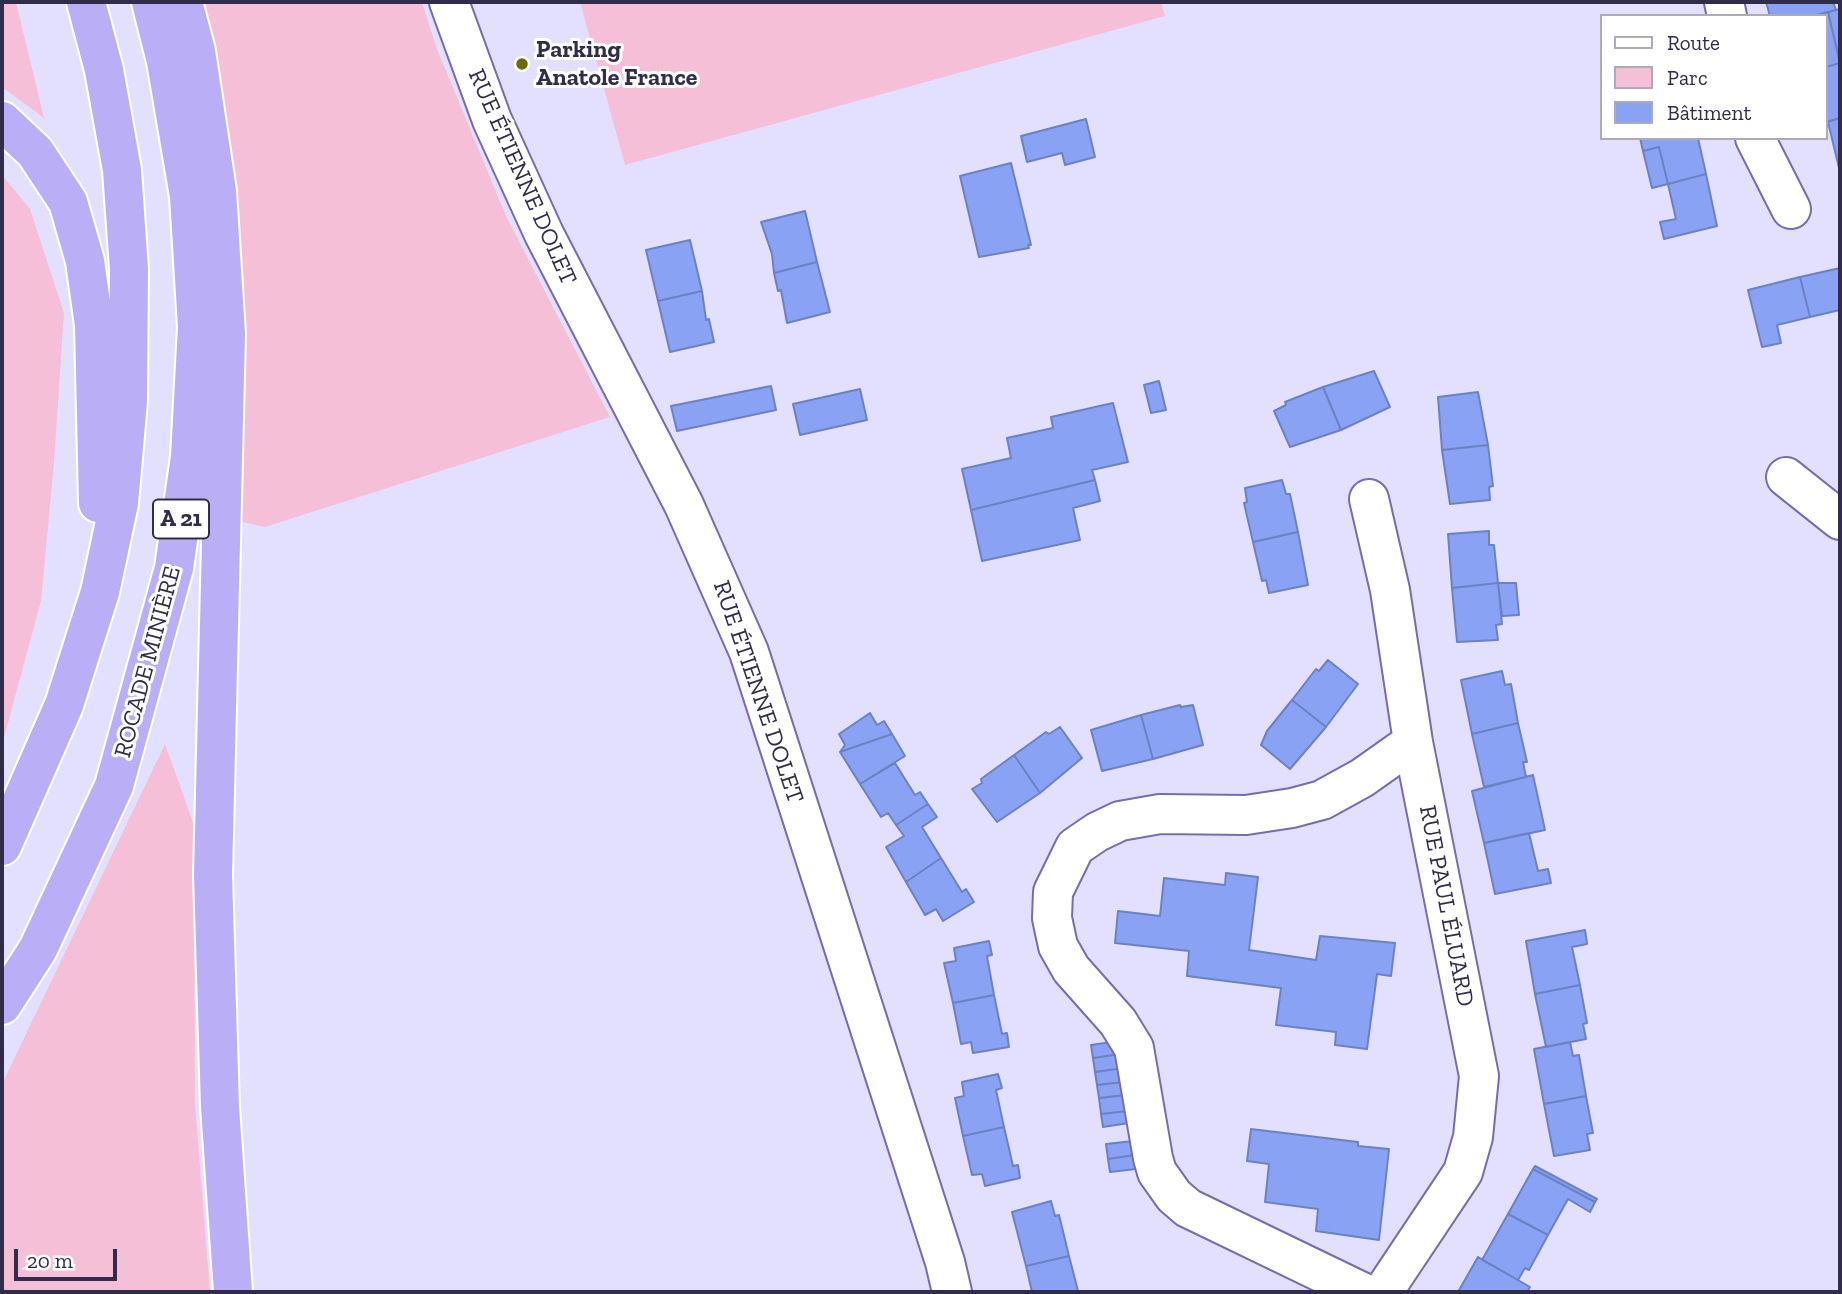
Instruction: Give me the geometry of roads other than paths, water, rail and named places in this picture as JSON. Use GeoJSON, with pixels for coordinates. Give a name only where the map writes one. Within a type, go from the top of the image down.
{"type":"FeatureCollection","features":[{"type":"Feature","properties":{"kind":"highway","name":"A 21"},"geometry":{"type":"LineString","coordinates":[[2,846],[64,705],[100,593],[121,490],[128,401],[128,269],[122,170],[104,70],[86,2]]}},
{"type":"Feature","properties":{"kind":"highway","name":"ROCADE MINIÈRE"},"geometry":{"type":"LineString","coordinates":[[2,1005],[38,949],[114,786],[174,568],[178,544],[190,457],[197,327],[190,196],[166,61],[151,2]]}},
{"type":"Feature","properties":{"kind":"highway"},"geometry":{"type":"LineString","coordinates":[[183,2],[196,51],[217,191],[226,334],[213,875],[220,1107],[233,1292]]}},
{"type":"Feature","properties":{"kind":"highway"},"geometry":{"type":"LineString","coordinates":[[2,121],[35,152],[68,202],[85,261],[94,326],[100,593]]}},
{"type":"Feature","properties":{"kind":"street","name":"RUE ÉTIENNE DOLET"},"geometry":{"type":"LineString","coordinates":[[449,2],[492,120],[544,234],[684,505],[749,652],[945,1262],[952,1292]]}},
{"type":"Feature","properties":{"kind":"street"},"geometry":{"type":"LineString","coordinates":[[1756,140],[1791,209]]}},
{"type":"Feature","properties":{"kind":"street"},"geometry":{"type":"LineString","coordinates":[[1786,477],[1840,520]]}},
{"type":"Feature","properties":{"kind":"street","name":"RUE PAUL ÉLUARD"},"geometry":{"type":"LineString","coordinates":[[1369,499],[1390,590],[1413,741],[1475,1047],[1479,1104],[1463,1172],[1383,1292]]}},
{"type":"Feature","properties":{"kind":"street"},"geometry":{"type":"LineString","coordinates":[[1362,1292],[1188,1208],[1174,1196],[1157,1172],[1153,1158],[1134,1048],[1118,1023],[1088,991],[1064,958],[1052,918],[1053,892],[1075,847],[1120,821],[1160,814],[1246,815],[1322,800],[1362,778],[1413,741]]}},
{"type":"Feature","properties":{"kind":"place","name":"Parking Anatole France"},"geometry":{"type":"Point","coordinates":[522,64]}}]}
